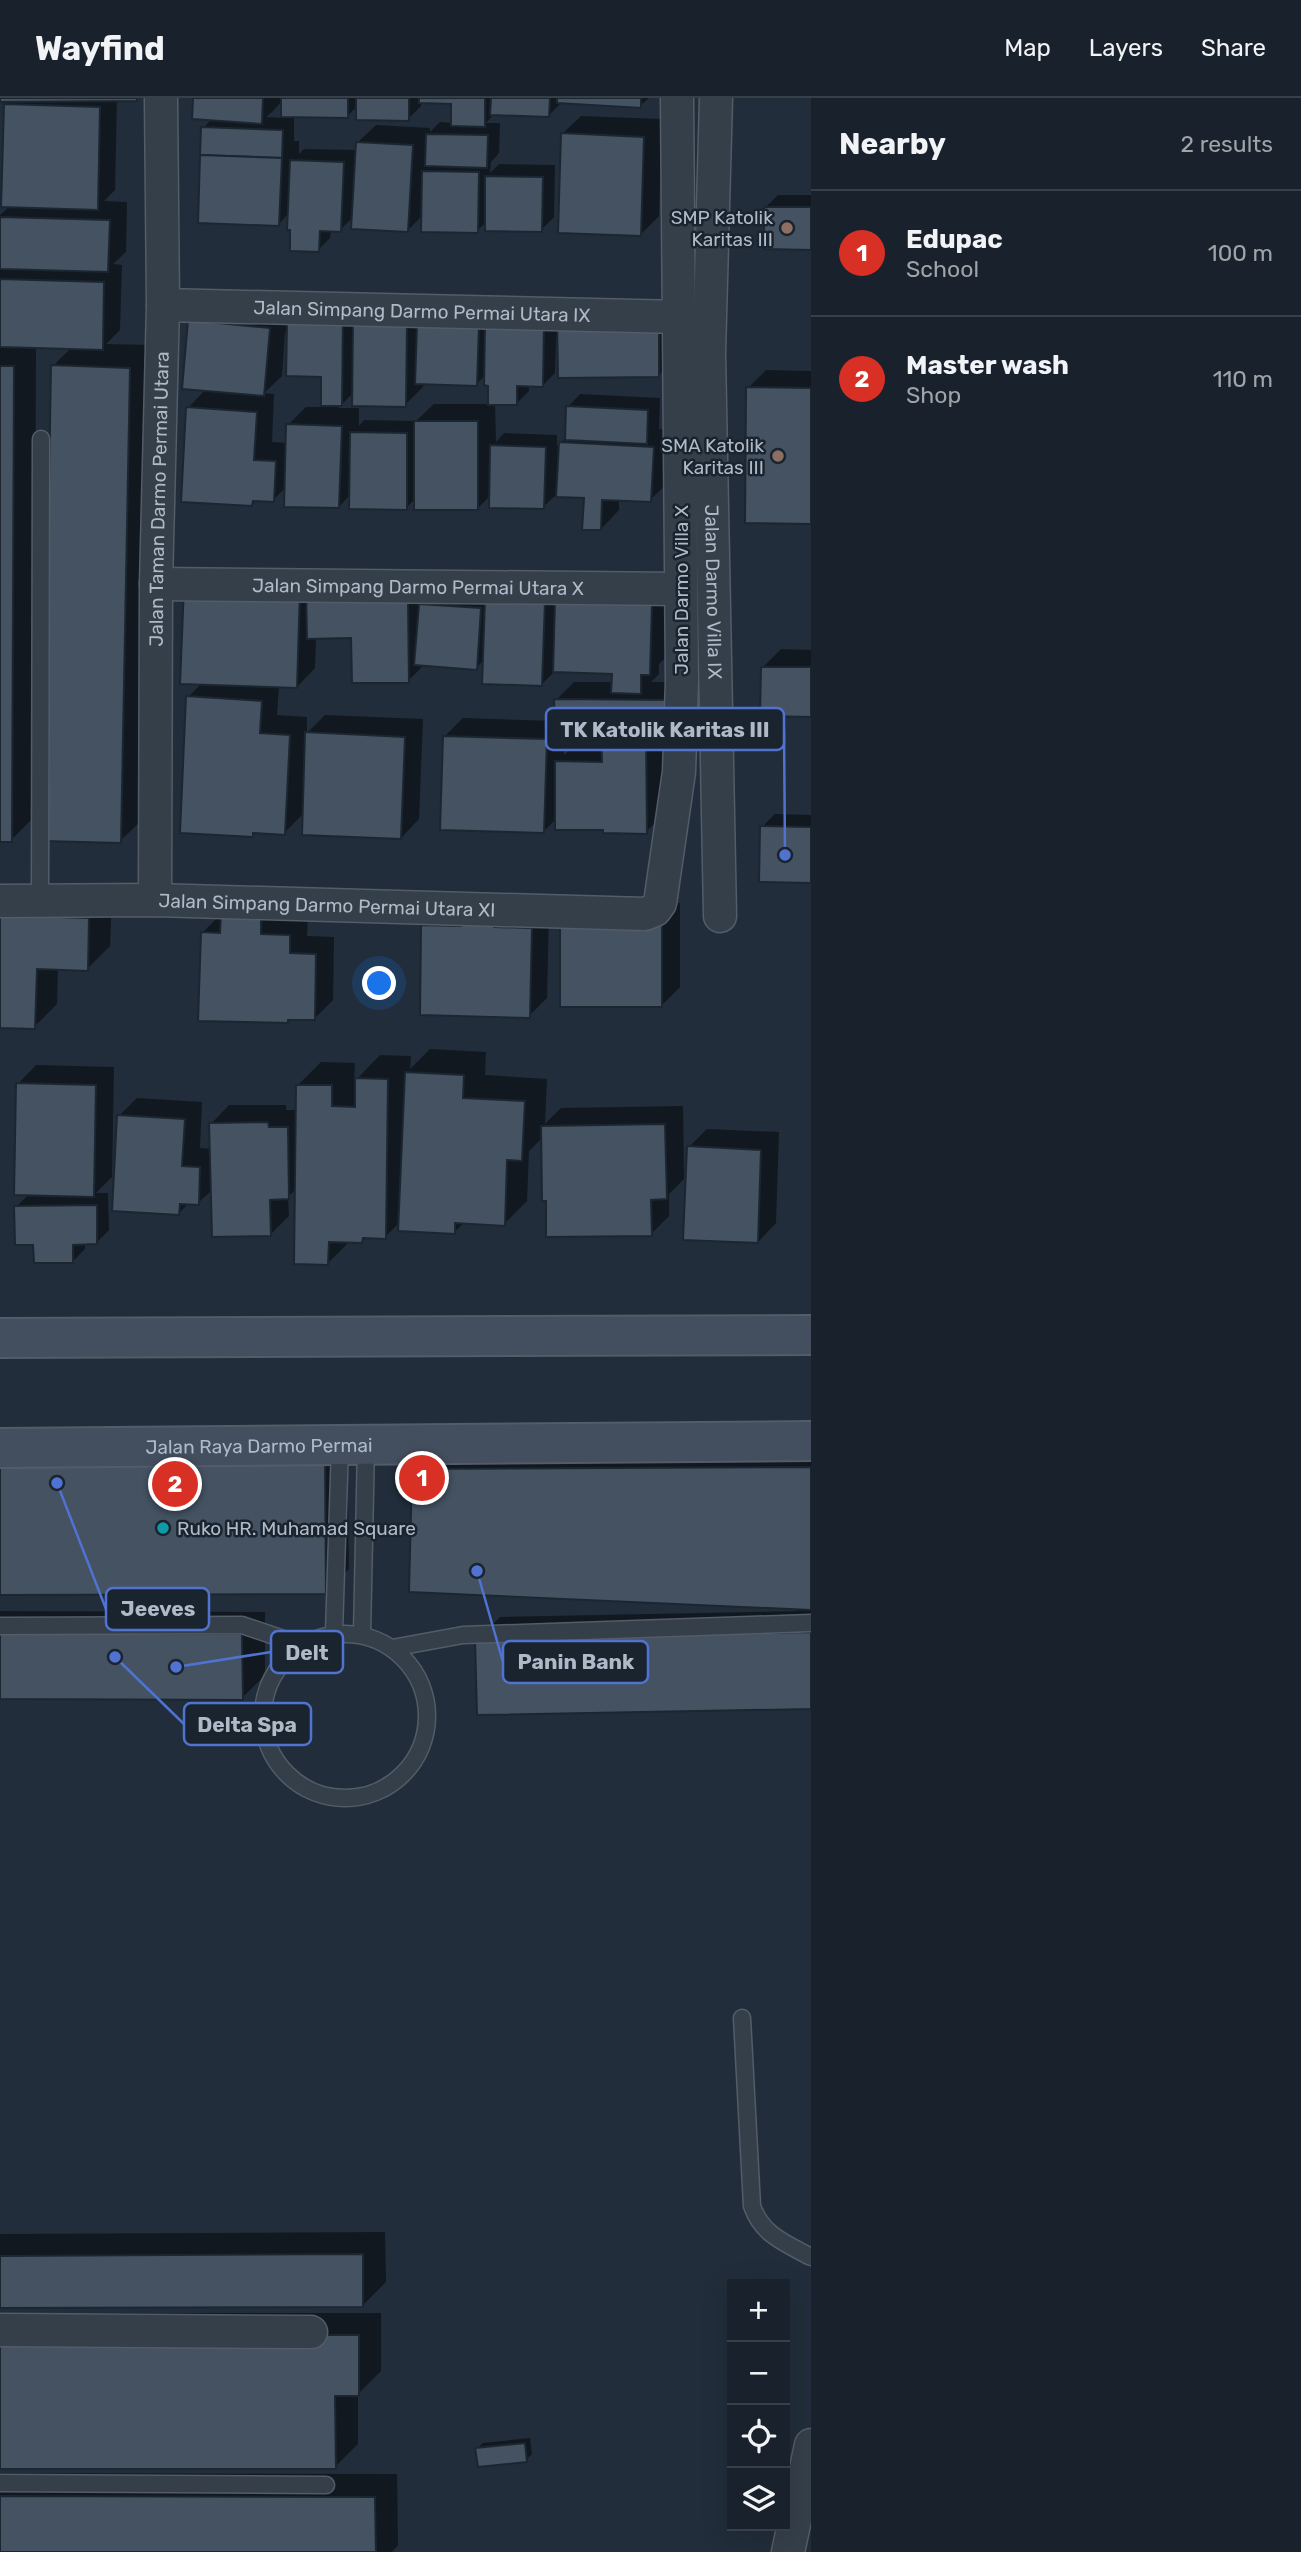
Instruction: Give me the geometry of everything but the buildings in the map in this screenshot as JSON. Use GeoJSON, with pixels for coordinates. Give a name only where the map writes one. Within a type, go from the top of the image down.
{"type":"FeatureCollection","features":[{"type":"Feature","properties":{"kind":"street","name":"Jalan Taman Darmo Permai Utara"},"geometry":{"type":"LineString","coordinates":[[155,900],[156,584],[163,305],[161,98]]}},
{"type":"Feature","properties":{"kind":"street","name":"Jalan Darmo Villa X"},"geometry":{"type":"LineString","coordinates":[[655,910],[660,903],[679,772],[682,680],[677,98]]}},
{"type":"Feature","properties":{"kind":"street","name":"Jalan Darmo Villa IX"},"geometry":{"type":"LineString","coordinates":[[716,98],[709,353],[720,916]]}},
{"type":"Feature","properties":{"kind":"street","name":"Jalan Simpang Darmo Permai Utara IX"},"geometry":{"type":"LineString","coordinates":[[163,305],[680,317]]}},
{"type":"Feature","properties":{"kind":"street","name":"Jalan Simpang Darmo Permai Utara X"},"geometry":{"type":"LineString","coordinates":[[156,584],[680,589]]}},
{"type":"Feature","properties":{"kind":"street","name":"Jalan Simpang Darmo Permai Utara XI"},"geometry":{"type":"LineString","coordinates":[[0,901],[155,900],[645,914],[655,910]]}},
{"type":"Feature","properties":{"kind":"street"},"geometry":{"type":"LineString","coordinates":[[0,1338],[811,1335]]}},
{"type":"Feature","properties":{"kind":"street","name":"Jalan Raya Darmo Permai"},"geometry":{"type":"LineString","coordinates":[[0,1448],[353,1450],[811,1441]]}},
{"type":"Feature","properties":{"kind":"street"},"geometry":{"type":"LineString","coordinates":[[0,2330],[311,2332]]}},
{"type":"Feature","properties":{"kind":"street"},"geometry":{"type":"LineString","coordinates":[[788,2552],[811,2445]]}},
{"type":"Feature","properties":{"kind":"lane"},"geometry":{"type":"LineString","coordinates":[[40,901],[41,439]]}},
{"type":"Feature","properties":{"kind":"lane"},"geometry":{"type":"LineString","coordinates":[[0,1455],[353,1450],[811,1451]]}},
{"type":"Feature","properties":{"kind":"lane"},"geometry":{"type":"LineString","coordinates":[[334,1633],[353,1450]]}},
{"type":"Feature","properties":{"kind":"lane"},"geometry":{"type":"LineString","coordinates":[[353,1450],[362,1635]]}},
{"type":"Feature","properties":{"kind":"lane"},"geometry":{"type":"LineString","coordinates":[[392,1648],[464,1635],[811,1623]]}},
{"type":"Feature","properties":{"kind":"lane"},"geometry":{"type":"LineString","coordinates":[[0,1626],[242,1625],[301,1645]]}},
{"type":"Feature","properties":{"kind":"lane"},"geometry":{"type":"LineString","coordinates":[[334,1633],[362,1635],[392,1648],[422,1684],[428,1731],[408,1773],[368,1798],[320,1796],[281,1770],[262,1727],[270,1680],[301,1645],[334,1633]]}},
{"type":"Feature","properties":{"kind":"lane"},"geometry":{"type":"LineString","coordinates":[[742,2018],[751,2206],[757,2221],[777,2239],[811,2258]]}},
{"type":"Feature","properties":{"kind":"lane"},"geometry":{"type":"LineString","coordinates":[[0,2483],[326,2485]]}},
{"type":"Feature","properties":{"kind":"place","name":"SMP Katolik Karitas III"},"geometry":{"type":"Point","coordinates":[787,228]}},
{"type":"Feature","properties":{"kind":"place","name":"SMA Katolik Karitas III"},"geometry":{"type":"Point","coordinates":[778,456]}},
{"type":"Feature","properties":{"kind":"place","name":"TK Katolik Karitas III"},"geometry":{"type":"Point","coordinates":[785,855]}},
{"type":"Feature","properties":{"kind":"place","name":"Edupac"},"geometry":{"type":"Point","coordinates":[422,1478]}},
{"type":"Feature","properties":{"kind":"place","name":"Jeeves"},"geometry":{"type":"Point","coordinates":[57,1483]}},
{"type":"Feature","properties":{"kind":"place","name":"Master wash"},"geometry":{"type":"Point","coordinates":[175,1484]}},
{"type":"Feature","properties":{"kind":"place","name":"Ruko HR. Muhamad Square"},"geometry":{"type":"Point","coordinates":[163,1528]}},
{"type":"Feature","properties":{"kind":"place","name":"Panin Bank"},"geometry":{"type":"Point","coordinates":[477,1571]}},
{"type":"Feature","properties":{"kind":"place","name":"Delta Spa"},"geometry":{"type":"Point","coordinates":[115,1657]}},
{"type":"Feature","properties":{"kind":"place","name":"Delt"},"geometry":{"type":"Point","coordinates":[176,1667]}}]}
